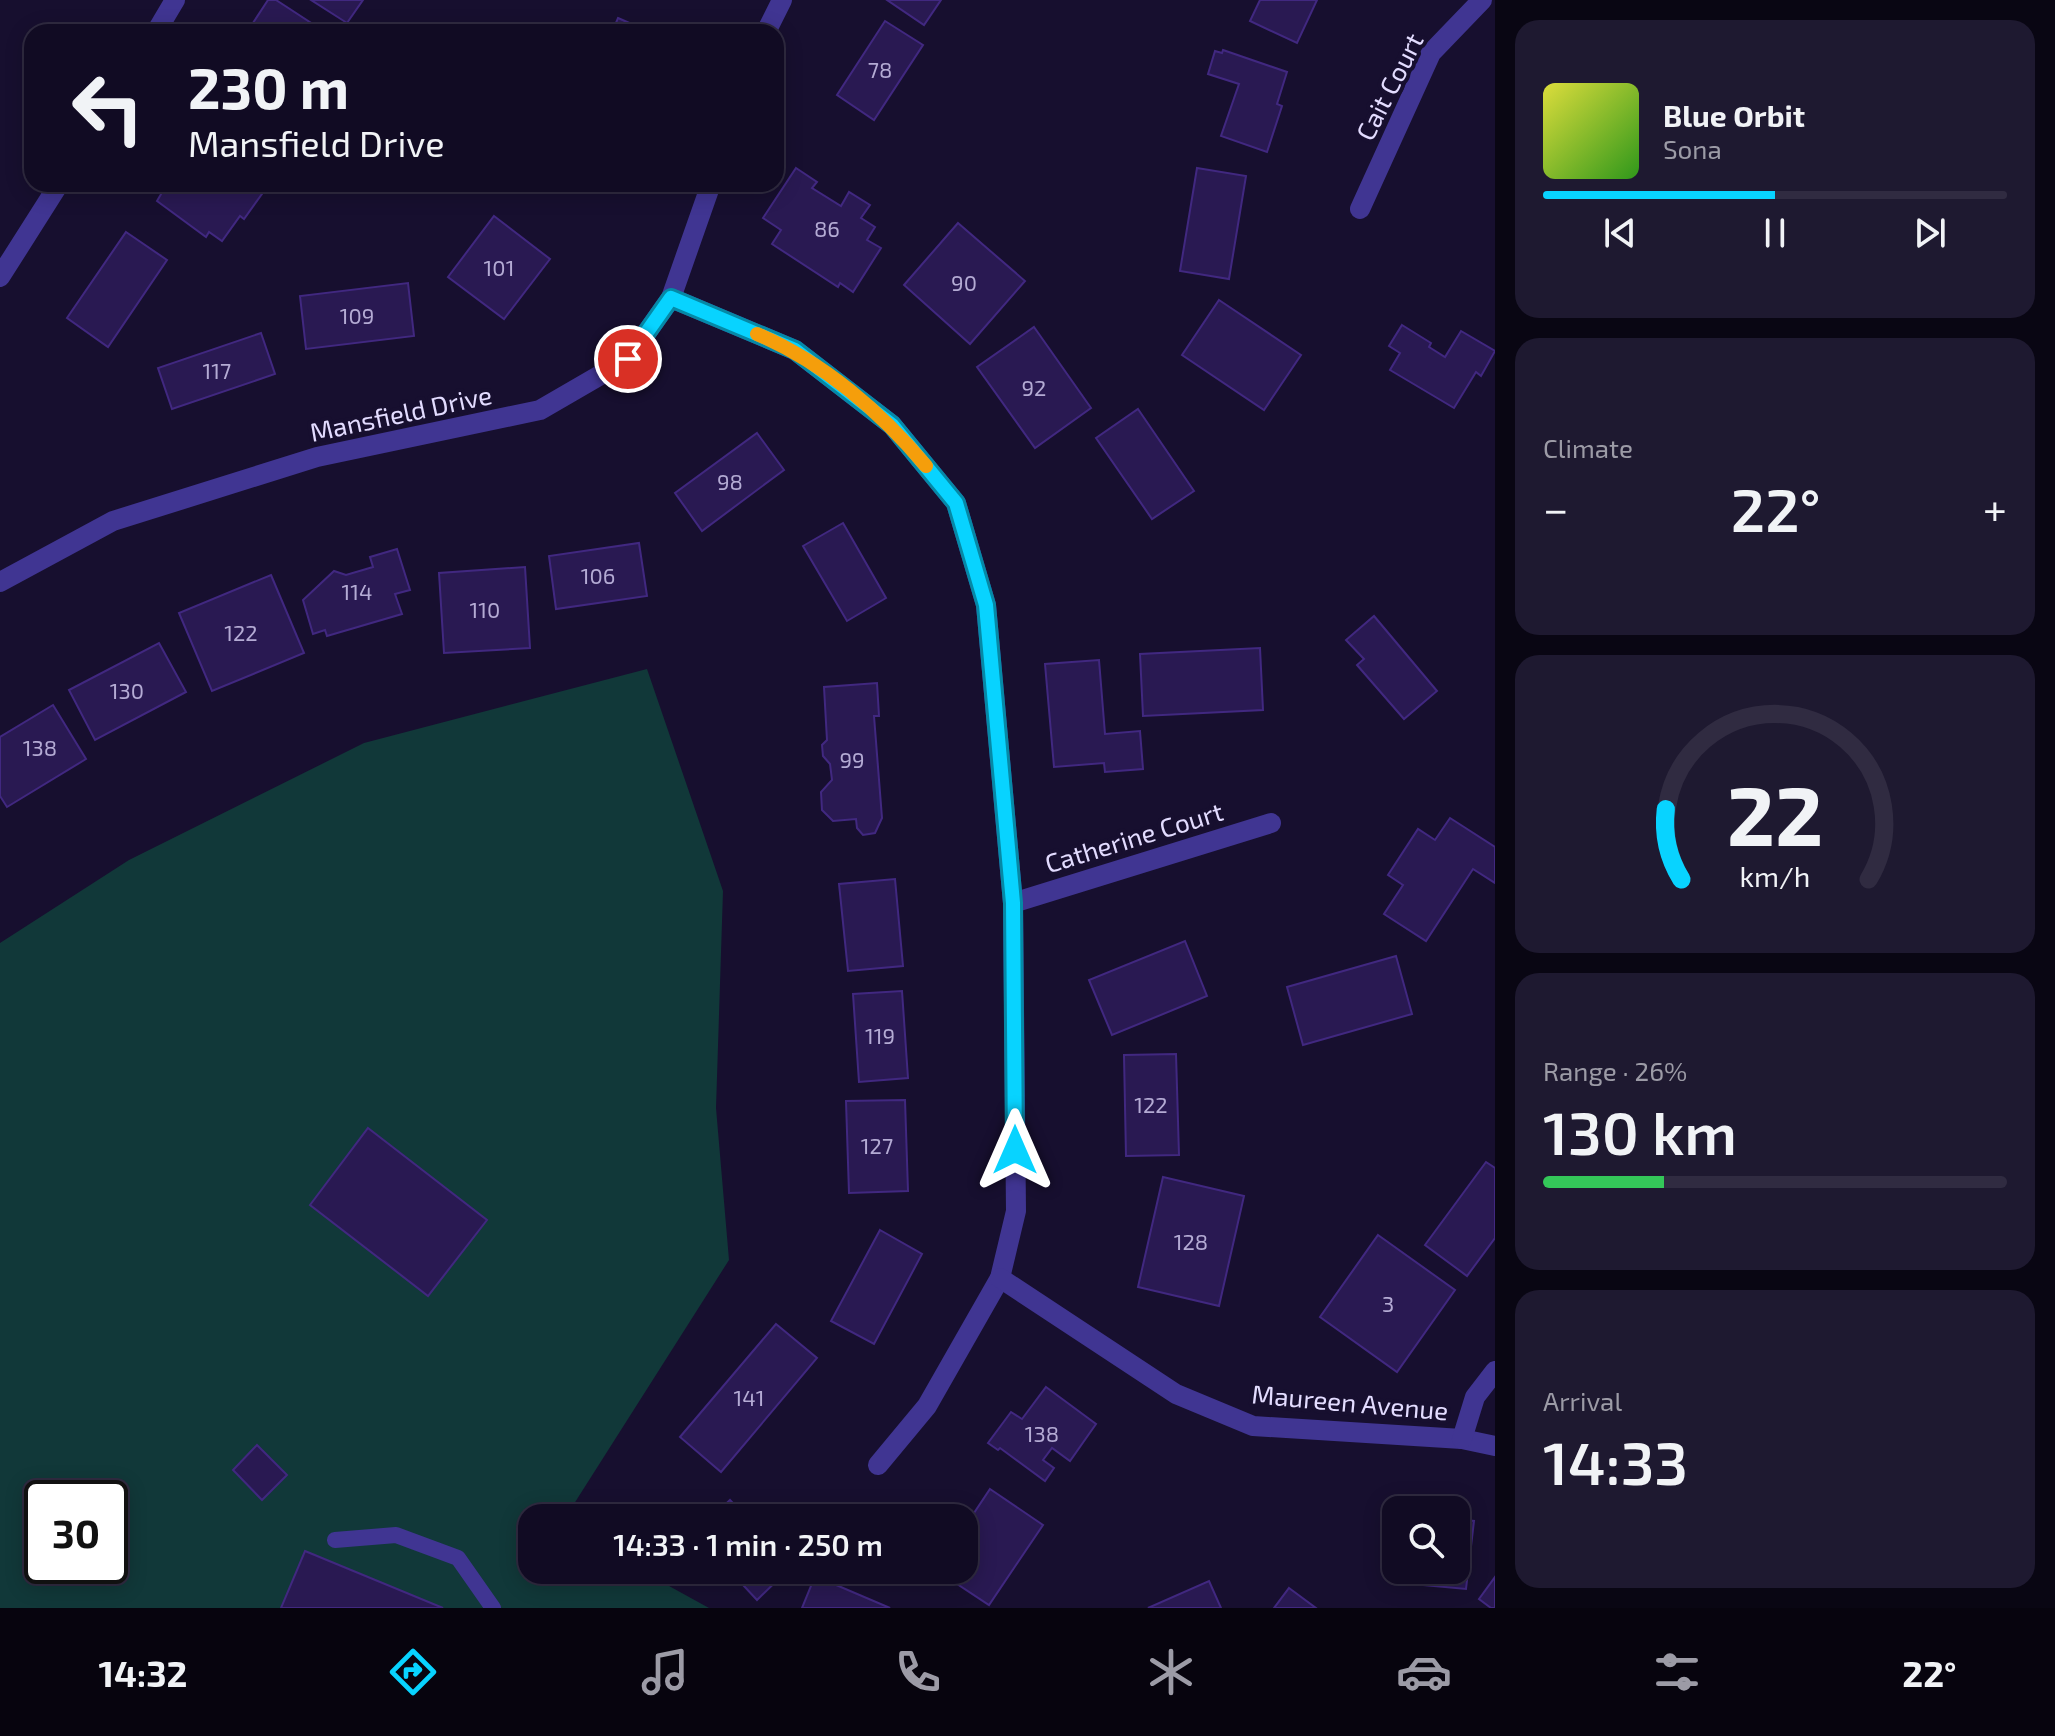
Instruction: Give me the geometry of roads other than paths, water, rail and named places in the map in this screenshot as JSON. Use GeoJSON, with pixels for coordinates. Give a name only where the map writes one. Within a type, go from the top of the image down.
{"type":"FeatureCollection","features":[{"type":"Feature","properties":{"kind":"street"},"geometry":{"type":"LineString","coordinates":[[161,24],[175,0]]}},
{"type":"Feature","properties":{"kind":"street"},"geometry":{"type":"LineString","coordinates":[[770,24],[782,0]]}},
{"type":"Feature","properties":{"kind":"street","name":"Cait Court"},"geometry":{"type":"LineString","coordinates":[[1360,209],[1431,53],[1482,0]]}},
{"type":"Feature","properties":{"kind":"street"},"geometry":{"type":"LineString","coordinates":[[0,277],[54,192]]}},
{"type":"Feature","properties":{"kind":"street","name":"Mansfield Drive"},"geometry":{"type":"LineString","coordinates":[[0,582],[113,521],[317,457],[540,410],[628,359],[671,298],[708,192]]}},
{"type":"Feature","properties":{"kind":"street"},"geometry":{"type":"LineString","coordinates":[[671,298],[795,350],[892,425],[956,503],[986,605],[1013,903],[1016,1211],[1000,1278],[927,1406],[878,1465]]}},
{"type":"Feature","properties":{"kind":"street","name":"Catherine Court"},"geometry":{"type":"LineString","coordinates":[[1013,903],[1271,823]]}},
{"type":"Feature","properties":{"kind":"street","name":"Maureen Avenue"},"geometry":{"type":"LineString","coordinates":[[1000,1278],[1176,1394],[1253,1426],[1462,1439],[1495,1446]]}},
{"type":"Feature","properties":{"kind":"street"},"geometry":{"type":"LineString","coordinates":[[1462,1439],[1475,1397],[1495,1371]]}},
{"type":"Feature","properties":{"kind":"lane"},"geometry":{"type":"LineString","coordinates":[[335,1540],[396,1535],[458,1558],[493,1608]]}}]}
